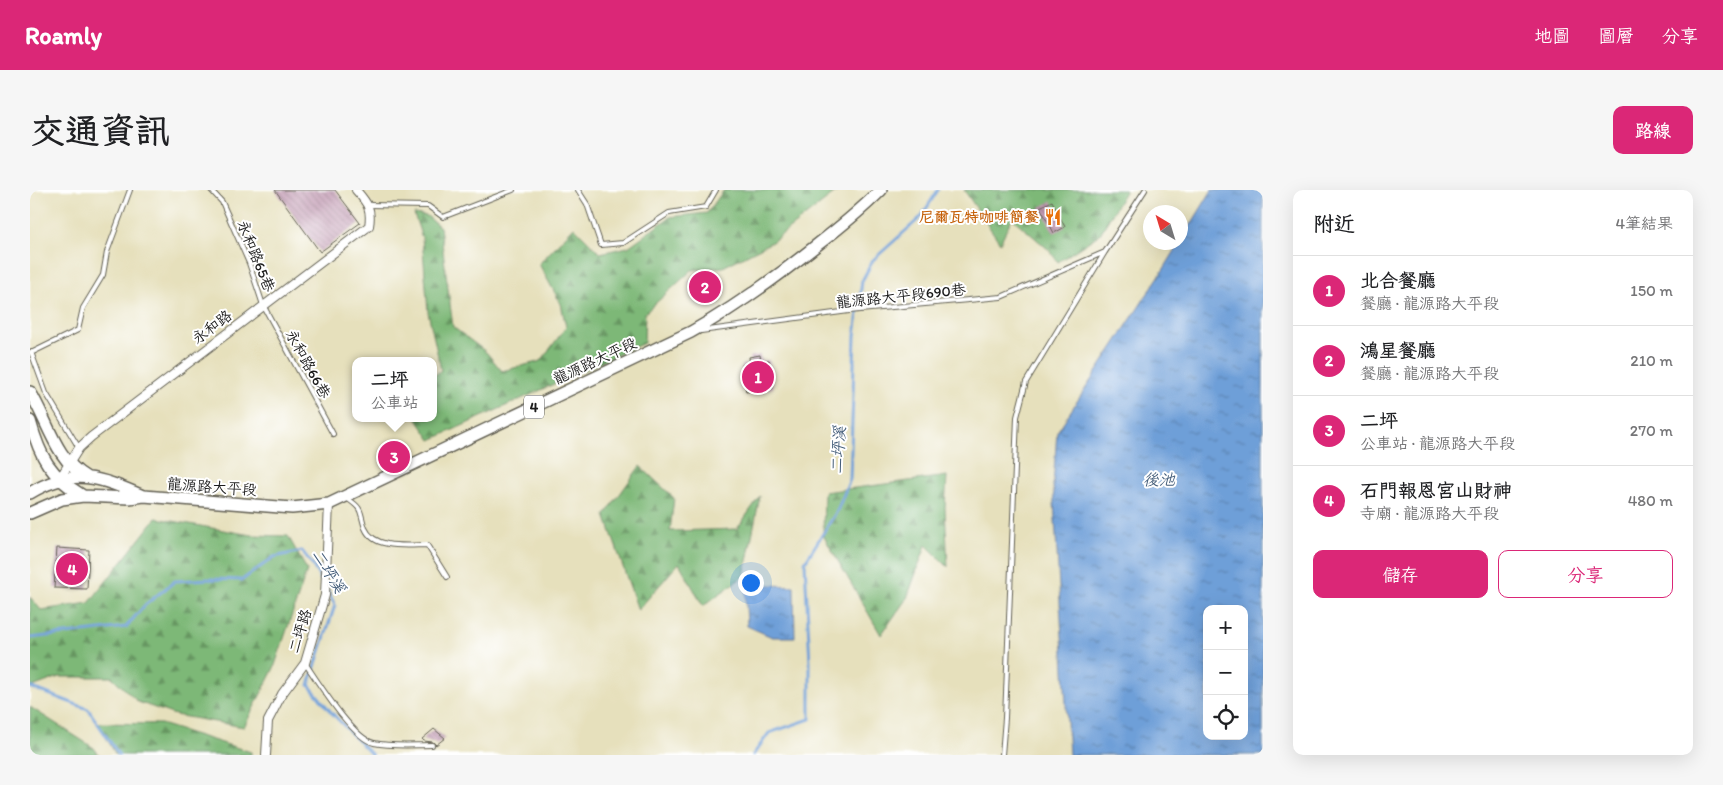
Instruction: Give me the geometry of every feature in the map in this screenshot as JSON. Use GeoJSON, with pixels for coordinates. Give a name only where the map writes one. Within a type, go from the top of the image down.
{"type":"FeatureCollection","features":[{"type":"Feature","properties":{"kind":"main road","name":"龍源路大平段"},"geometry":{"type":"LineString","coordinates":[[30,513],[62,499],[83,496],[129,498],[144,496],[292,508],[329,504],[691,332],[722,315],[786,270],[846,222],[881,190]]}},
{"type":"Feature","properties":{"kind":"main road"},"geometry":{"type":"LineString","coordinates":[[30,392],[54,442],[60,460],[60,478]]}},
{"type":"Feature","properties":{"kind":"main road"},"geometry":{"type":"LineString","coordinates":[[30,421],[36,444],[42,455],[60,478],[69,487],[83,496]]}},
{"type":"Feature","properties":{"kind":"main road"},"geometry":{"type":"LineString","coordinates":[[54,442],[68,463]]}},
{"type":"Feature","properties":{"kind":"main road","name":"4"},"geometry":{"type":"LineString","coordinates":[[68,463],[77,472],[88,478]]}},
{"type":"Feature","properties":{"kind":"main road","name":"龍源路大平段"},"geometry":{"type":"LineString","coordinates":[[30,493],[60,478],[75,477],[117,485],[144,496]]}},
{"type":"Feature","properties":{"kind":"main road","name":"龍源路大平段"},"geometry":{"type":"LineString","coordinates":[[41,507],[54,495],[60,478]]}},
{"type":"Feature","properties":{"kind":"street"},"geometry":{"type":"LineString","coordinates":[[356,190],[368,205]]}},
{"type":"Feature","properties":{"kind":"street","name":"永和路"},"geometry":{"type":"LineString","coordinates":[[60,478],[79,448],[137,400],[369,226],[371,214],[368,205]]}},
{"type":"Feature","properties":{"kind":"street","name":"二坪路"},"geometry":{"type":"LineString","coordinates":[[266,755],[268,721],[282,694],[305,663],[325,595],[329,504]]}},
{"type":"Feature","properties":{"kind":"lane"},"geometry":{"type":"LineString","coordinates":[[79,448],[46,393],[31,352],[78,330],[82,308],[103,275],[107,252],[130,190]]}},
{"type":"Feature","properties":{"kind":"lane","name":"永和路65巷"},"geometry":{"type":"LineString","coordinates":[[211,190],[222,202],[250,263],[263,305]]}},
{"type":"Feature","properties":{"kind":"lane"},"geometry":{"type":"LineString","coordinates":[[368,205],[428,206],[443,217],[513,190]]}},
{"type":"Feature","properties":{"kind":"lane"},"geometry":{"type":"LineString","coordinates":[[578,190],[587,204],[601,245],[623,243],[669,213],[706,207],[716,190]]}},
{"type":"Feature","properties":{"kind":"lane"},"geometry":{"type":"LineString","coordinates":[[1002,755],[1017,417],[1026,382],[1145,190]]}},
{"type":"Feature","properties":{"kind":"lane","name":"龍源路大平段690巷"},"geometry":{"type":"LineString","coordinates":[[691,332],[848,311],[1000,298],[1105,252]]}},
{"type":"Feature","properties":{"kind":"lane","name":"永和路66巷"},"geometry":{"type":"LineString","coordinates":[[263,305],[334,434]]}},
{"type":"Feature","properties":{"kind":"lane"},"geometry":{"type":"LineString","coordinates":[[345,496],[360,507],[366,530],[372,538],[394,546],[427,545],[447,577]]}},
{"type":"Feature","properties":{"kind":"lane"},"geometry":{"type":"LineString","coordinates":[[305,663],[344,718],[360,737],[372,743],[432,745]]}},
{"type":"Feature","properties":{"kind":"green space"},"geometry":{"type":"Polygon","coordinates":[[[724,190],[839,190],[772,242],[723,267],[692,270],[645,313],[644,343],[431,440],[419,422],[437,422],[437,374],[441,370],[428,312],[422,238],[414,214],[427,216],[440,227],[453,327],[486,352],[502,371],[541,361],[566,327],[561,304],[539,264],[574,227],[600,253],[628,247],[670,217],[707,213],[724,190]]]}},
{"type":"Feature","properties":{"kind":"green space"},"geometry":{"type":"Polygon","coordinates":[[[964,190],[1126,190],[1100,234],[1058,262],[1049,250],[1012,218],[1000,243],[964,190]]]}},
{"type":"Feature","properties":{"kind":"green space"},"geometry":{"type":"Polygon","coordinates":[[[640,466],[674,498],[670,531],[737,529],[760,496],[744,576],[703,606],[679,563],[638,610],[605,515],[640,466]]]}},
{"type":"Feature","properties":{"kind":"green space"},"geometry":{"type":"Polygon","coordinates":[[[947,476],[945,508],[948,567],[926,545],[907,598],[881,635],[823,535],[824,492],[947,476]]]}},
{"type":"Feature","properties":{"kind":"green space"},"geometry":{"type":"Polygon","coordinates":[[[156,518],[251,535],[288,536],[307,570],[274,668],[244,727],[175,715],[138,702],[112,677],[59,677],[30,688],[30,597],[41,610],[89,603],[156,518]]]}},
{"type":"Feature","properties":{"kind":"green space"},"geometry":{"type":"Polygon","coordinates":[[[30,707],[94,748],[99,755],[30,755],[30,707]]]}},
{"type":"Feature","properties":{"kind":"green space"},"geometry":{"type":"Polygon","coordinates":[[[98,723],[161,724],[251,752],[251,755],[116,755],[98,723]]]}},
{"type":"Feature","properties":{"kind":"water","name":"後池"},"geometry":{"type":"Polygon","coordinates":[[[1212,190],[1263,190],[1263,755],[1069,755],[1053,485],[1057,432],[1175,250],[1188,250],[1188,229],[1212,190]]]}},
{"type":"Feature","properties":{"kind":"water"},"geometry":{"type":"Polygon","coordinates":[[[745,584],[794,586],[795,637],[772,637],[747,626],[745,584]]]}},
{"type":"Feature","properties":{"kind":"building"},"geometry":{"type":"Polygon","coordinates":[[[275,190],[335,190],[360,223],[320,252],[275,190]]]}},
{"type":"Feature","properties":{"kind":"building","name":"尼爾瓦特咖啡簡餐"},"geometry":{"type":"Polygon","coordinates":[[[1052,201],[1065,227],[1054,233],[1040,207],[1052,201]]]}},
{"type":"Feature","properties":{"kind":"building"},"geometry":{"type":"Polygon","coordinates":[[[701,270],[721,291],[709,303],[688,283],[701,270]]]}},
{"type":"Feature","properties":{"kind":"building"},"geometry":{"type":"Polygon","coordinates":[[[760,355],[761,361],[769,360],[773,388],[746,392],[742,365],[750,364],[749,357],[760,355]]]}},
{"type":"Feature","properties":{"kind":"building"},"geometry":{"type":"Polygon","coordinates":[[[57,548],[89,550],[87,589],[54,588],[57,548]]]}},
{"type":"Feature","properties":{"kind":"building"},"geometry":{"type":"Polygon","coordinates":[[[434,729],[445,738],[436,745],[433,742],[422,739],[434,729]]]}},
{"type":"Feature","properties":{"kind":"waterway","name":"二坪溪"},"geometry":{"type":"LineString","coordinates":[[753,755],[769,733],[810,719],[810,663],[805,562],[837,511],[850,479],[855,336],[862,281],[873,260],[921,217],[938,190]]}},
{"type":"Feature","properties":{"kind":"waterway","name":"二坪溪"},"geometry":{"type":"LineString","coordinates":[[30,638],[126,627],[145,605],[175,581],[242,580],[274,557],[302,551],[324,585]]}},
{"type":"Feature","properties":{"kind":"waterway","name":"二坪溪"},"geometry":{"type":"LineString","coordinates":[[327,590],[335,605],[309,685],[331,712],[372,755]]}},
{"type":"Feature","properties":{"kind":"waterway"},"geometry":{"type":"LineString","coordinates":[[30,687],[88,709],[119,755]]}},
{"type":"Feature","properties":{"kind":"place","name":"尼爾瓦特咖啡簡餐"},"geometry":{"type":"Point","coordinates":[1053,217]}},
{"type":"Feature","properties":{"kind":"place","name":"鴻星餐廳"},"geometry":{"type":"Point","coordinates":[705,287]}},
{"type":"Feature","properties":{"kind":"place","name":"北合餐廳"},"geometry":{"type":"Point","coordinates":[758,377]}},
{"type":"Feature","properties":{"kind":"place","name":"二坪"},"geometry":{"type":"Point","coordinates":[394,457]}},
{"type":"Feature","properties":{"kind":"place","name":"石門報恩宮山財神"},"geometry":{"type":"Point","coordinates":[72,569]}}]}
